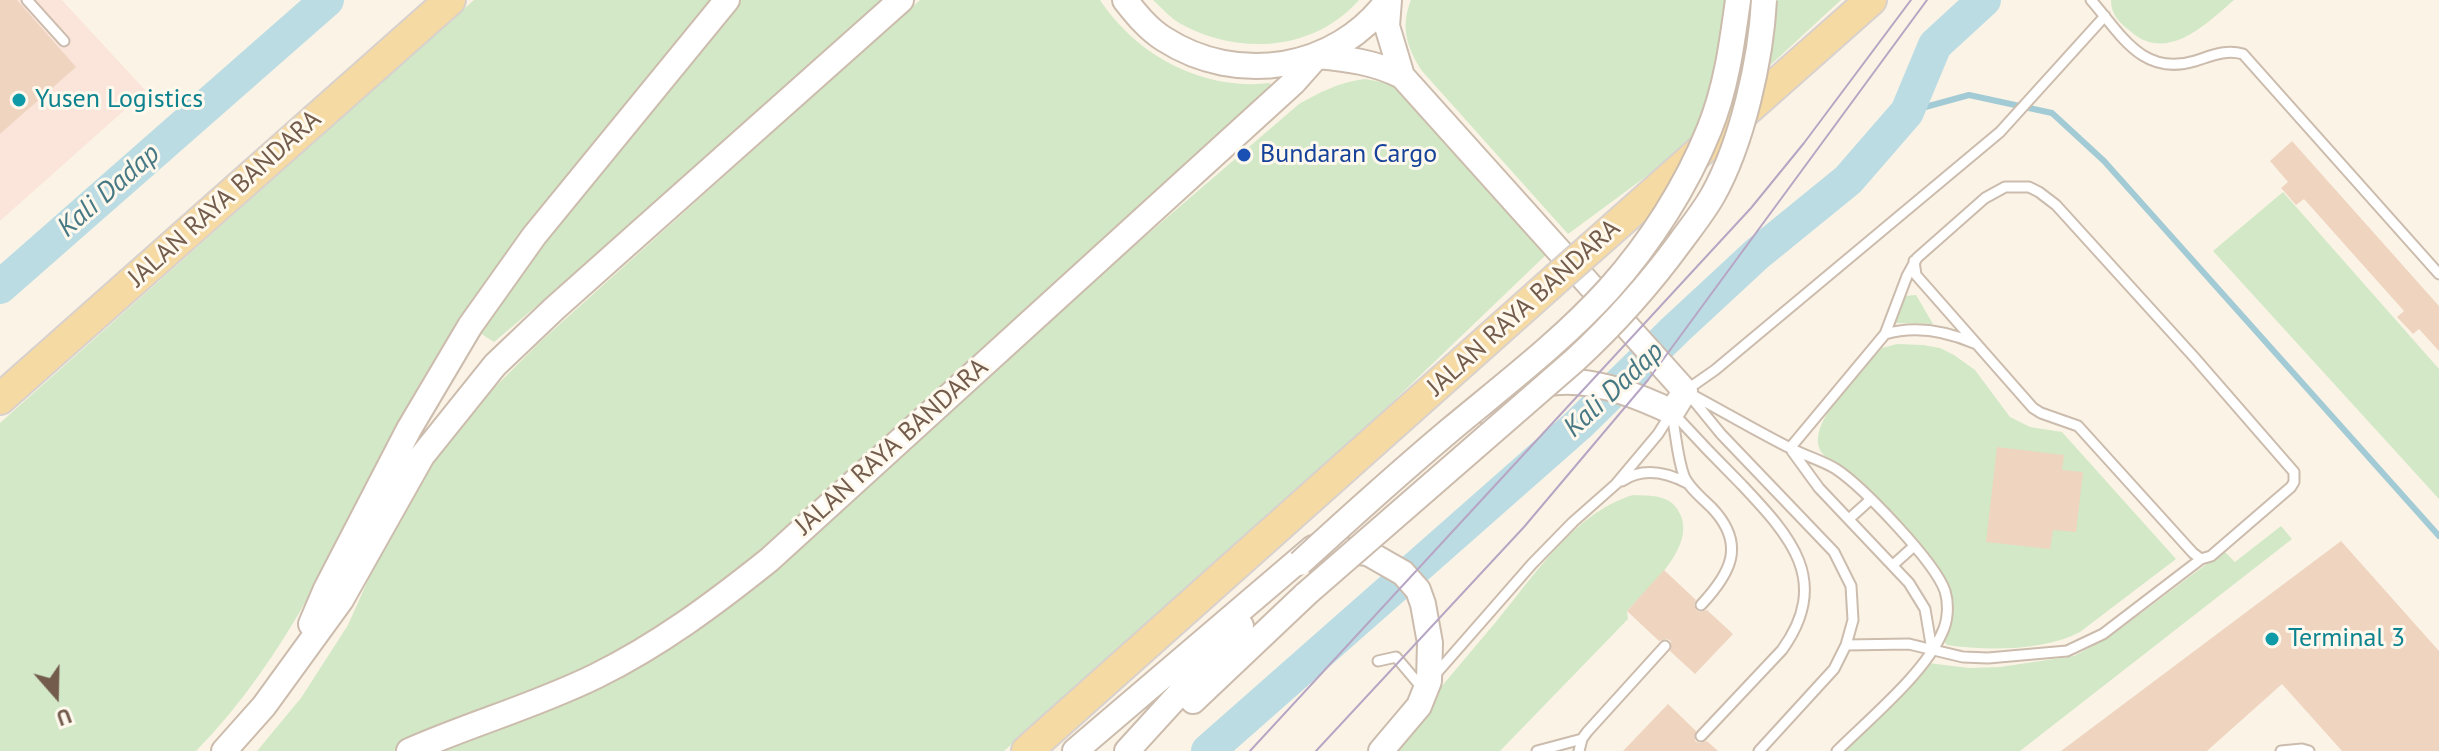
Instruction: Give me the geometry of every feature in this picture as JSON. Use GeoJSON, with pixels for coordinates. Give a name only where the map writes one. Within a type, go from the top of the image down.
{"type":"FeatureCollection","features":[{"type":"Feature","properties":{"kind":"main road","name":"JALAN RAYA BANDARA"},"geometry":{"type":"LineString","coordinates":[[0,399],[450,0]]}},
{"type":"Feature","properties":{"kind":"main road","name":"JALAN RAYA BANDARA"},"geometry":{"type":"LineString","coordinates":[[1027,751],[1871,0]]}},
{"type":"Feature","properties":{"kind":"street"},"geometry":{"type":"LineString","coordinates":[[291,670],[326,589],[377,490],[443,368],[470,326],[534,236],[727,0]]}},
{"type":"Feature","properties":{"kind":"street"},"geometry":{"type":"LineString","coordinates":[[224,751],[291,670],[341,600],[422,456],[495,365],[901,0]]}},
{"type":"Feature","properties":{"kind":"street"},"geometry":{"type":"LineString","coordinates":[[1125,0],[1162,38],[1193,54],[1222,63],[1274,66],[1317,56],[1357,59],[1402,76],[1685,391],[1672,412]]}},
{"type":"Feature","properties":{"kind":"street"},"geometry":{"type":"LineString","coordinates":[[1317,56],[1364,27],[1389,0]]}},
{"type":"Feature","properties":{"kind":"street"},"geometry":{"type":"LineString","coordinates":[[1389,0],[1387,26],[1402,76]]}},
{"type":"Feature","properties":{"kind":"street","name":"JALAN RAYA BANDARA"},"geometry":{"type":"LineString","coordinates":[[1127,751],[1300,563],[1382,487],[1561,336],[1609,289],[1642,248],[1693,167],[1724,84],[1738,0]]}},
{"type":"Feature","properties":{"kind":"street"},"geometry":{"type":"LineString","coordinates":[[1143,751],[1306,594],[1575,360],[1640,295],[1713,195],[1731,153],[1750,92],[1760,45],[1764,0]]}},
{"type":"Feature","properties":{"kind":"street","name":"JALAN RAYA BANDARA"},"geometry":{"type":"LineString","coordinates":[[409,751],[596,676],[715,604],[769,560],[1293,83],[1317,56]]}},
{"type":"Feature","properties":{"kind":"street","name":"JALAN RAYA BANDARA"},"geometry":{"type":"LineString","coordinates":[[1075,751],[1299,559],[1509,395],[1549,382],[1574,382],[1608,386],[1672,412]]}},
{"type":"Feature","properties":{"kind":"street"},"geometry":{"type":"LineString","coordinates":[[1299,559],[1339,550],[1368,553],[1393,565],[1412,581],[1426,617],[1430,643],[1427,686],[1419,706],[1381,751]]}},
{"type":"Feature","properties":{"kind":"lane"},"geometry":{"type":"LineString","coordinates":[[27,0],[64,41]]}},
{"type":"Feature","properties":{"kind":"lane"},"geometry":{"type":"LineString","coordinates":[[2091,0],[2133,49],[2154,63],[2180,64],[2222,52],[2243,54],[2439,274]]}},
{"type":"Feature","properties":{"kind":"lane"},"geometry":{"type":"LineString","coordinates":[[1685,391],[1727,361],[2000,132],[2105,16]]}},
{"type":"Feature","properties":{"kind":"lane"},"geometry":{"type":"LineString","coordinates":[[1790,448],[1885,334],[1914,261],[1995,192],[2017,186],[2029,187],[2056,205],[2294,472],[2291,487],[2211,556],[2201,559],[2103,634],[2067,651],[1988,658],[1963,657],[1909,644],[1846,645]]}},
{"type":"Feature","properties":{"kind":"lane"},"geometry":{"type":"LineString","coordinates":[[1914,261],[1916,275],[2033,408],[2078,426],[2085,432],[2201,559]]}},
{"type":"Feature","properties":{"kind":"lane"},"geometry":{"type":"LineString","coordinates":[[1885,334],[1910,330],[1943,332],[1977,344]]}},
{"type":"Feature","properties":{"kind":"lane"},"geometry":{"type":"LineString","coordinates":[[1685,391],[1790,448],[1836,469],[1870,500],[1938,577],[1948,605],[1943,633],[1907,680],[1837,751]]}},
{"type":"Feature","properties":{"kind":"lane"},"geometry":{"type":"LineString","coordinates":[[1685,391],[1721,434],[1834,552],[1851,586],[1853,620],[1846,645],[1834,669],[1759,751]]}},
{"type":"Feature","properties":{"kind":"lane"},"geometry":{"type":"LineString","coordinates":[[1378,661],[1396,657],[1427,686],[1532,564],[1616,484],[1658,434],[1672,412]]}},
{"type":"Feature","properties":{"kind":"lane"},"geometry":{"type":"LineString","coordinates":[[1672,412],[1683,471],[1690,485],[1723,523],[1731,546],[1731,559],[1723,581],[1701,605]]}},
{"type":"Feature","properties":{"kind":"lane"},"geometry":{"type":"LineString","coordinates":[[1672,412],[1780,525],[1794,548],[1802,572],[1800,617],[1793,634],[1782,650],[1701,736]]}},
{"type":"Feature","properties":{"kind":"lane"},"geometry":{"type":"LineString","coordinates":[[1790,448],[1819,488],[1909,583],[1925,609],[1932,650]]}},
{"type":"Feature","properties":{"kind":"lane"},"geometry":{"type":"LineString","coordinates":[[1616,484],[1627,477],[1656,472],[1670,474],[1690,485]]}},
{"type":"Feature","properties":{"kind":"lane"},"geometry":{"type":"LineString","coordinates":[[1849,519],[1870,500]]}},
{"type":"Feature","properties":{"kind":"lane"},"geometry":{"type":"LineString","coordinates":[[1893,565],[1913,547]]}},
{"type":"Feature","properties":{"kind":"lane"},"geometry":{"type":"LineString","coordinates":[[1579,751],[1582,739],[1665,646]]}},
{"type":"Feature","properties":{"kind":"lane"},"geometry":{"type":"LineString","coordinates":[[1537,751],[1582,739]]}},
{"type":"Feature","properties":{"kind":"lane"},"geometry":{"type":"LineString","coordinates":[[2281,751],[2309,751]]}},
{"type":"Feature","properties":{"kind":"shaded area"},"geometry":{"type":"Polygon","coordinates":[[[0,0],[62,0],[146,91],[0,221],[0,0]]]}},
{"type":"Feature","properties":{"kind":"green space"},"geometry":{"type":"Polygon","coordinates":[[[474,0],[881,0],[623,233],[494,342],[458,319],[404,412],[309,596],[258,677],[196,751],[0,751],[0,423],[474,0]]]}},
{"type":"Feature","properties":{"kind":"green space"},"geometry":{"type":"Polygon","coordinates":[[[920,0],[1100,0],[1133,38],[1174,66],[1220,81],[1270,83],[1273,95],[746,567],[678,617],[542,692],[394,751],[257,751],[301,698],[348,625],[380,553],[427,472],[477,405],[541,341],[920,0]]]}},
{"type":"Feature","properties":{"kind":"green space"},"geometry":{"type":"Polygon","coordinates":[[[1153,0],[1359,0],[1341,17],[1320,30],[1275,43],[1251,44],[1227,41],[1177,22],[1153,0]]]}},
{"type":"Feature","properties":{"kind":"green space"},"geometry":{"type":"Polygon","coordinates":[[[1411,0],[1841,0],[1663,164],[1568,234],[1422,71],[1407,37],[1406,19],[1411,0]]]}},
{"type":"Feature","properties":{"kind":"green space"},"geometry":{"type":"Polygon","coordinates":[[[2111,0],[2234,0],[2185,37],[2158,43],[2144,40],[2122,24],[2114,14],[2111,0]]]}},
{"type":"Feature","properties":{"kind":"green space"},"geometry":{"type":"Polygon","coordinates":[[[1365,79],[1411,91],[1550,251],[1331,461],[1004,751],[443,751],[599,688],[684,641],[756,588],[1085,288],[1299,104],[1338,85],[1365,79]]]}},
{"type":"Feature","properties":{"kind":"green space"},"geometry":{"type":"Polygon","coordinates":[[[2283,192],[2439,369],[2439,499],[2213,251],[2283,192]]]}},
{"type":"Feature","properties":{"kind":"green space"},"geometry":{"type":"Polygon","coordinates":[[[1916,295],[1933,324],[1895,323],[1905,296],[1916,295]]]}},
{"type":"Feature","properties":{"kind":"green space"},"geometry":{"type":"Polygon","coordinates":[[[1897,344],[1940,348],[1954,355],[1975,370],[2010,417],[2030,427],[2062,432],[2176,559],[2080,632],[2066,638],[2015,648],[1947,645],[1943,640],[1951,620],[1952,601],[1942,574],[1898,524],[1837,463],[1822,453],[1818,440],[1822,424],[1844,390],[1882,348],[1897,344]]]}},
{"type":"Feature","properties":{"kind":"green space"},"geometry":{"type":"Polygon","coordinates":[[[1633,495],[1655,496],[1673,504],[1681,516],[1683,529],[1675,554],[1657,580],[1627,611],[1628,619],[1500,751],[1388,751],[1556,549],[1591,516],[1633,495]]]}},
{"type":"Feature","properties":{"kind":"green space"},"geometry":{"type":"Polygon","coordinates":[[[2281,526],[2292,539],[2020,751],[1846,751],[1911,685],[1928,663],[1969,668],[2000,667],[2074,656],[2108,638],[2224,551],[2235,562],[2281,526]]]}},
{"type":"Feature","properties":{"kind":"building","name":"Yusen Logistics"},"geometry":{"type":"Polygon","coordinates":[[[0,0],[17,0],[76,67],[0,134],[0,0]]]}},
{"type":"Feature","properties":{"kind":"building"},"geometry":{"type":"Polygon","coordinates":[[[2292,141],[2439,306],[2439,351],[2419,329],[2413,334],[2397,317],[2404,311],[2304,199],[2296,205],[2281,188],[2288,182],[2270,161],[2292,141]]]}},
{"type":"Feature","properties":{"kind":"building"},"geometry":{"type":"Polygon","coordinates":[[[1997,447],[2064,455],[2062,470],[2083,472],[2076,532],[2053,530],[2050,549],[1986,542],[1997,447]]]}},
{"type":"Feature","properties":{"kind":"building"},"geometry":{"type":"Polygon","coordinates":[[[2341,541],[2439,651],[2439,751],[2342,751],[2282,684],[2207,751],[2061,751],[2341,541]]]}},
{"type":"Feature","properties":{"kind":"building"},"geometry":{"type":"Polygon","coordinates":[[[1664,570],[1696,600],[1696,610],[1707,610],[1733,634],[1695,674],[1670,651],[1671,641],[1659,641],[1627,611],[1664,570]]]}},
{"type":"Feature","properties":{"kind":"building"},"geometry":{"type":"Polygon","coordinates":[[[1668,704],[1696,731],[1695,741],[1707,741],[1718,751],[1623,751],[1668,704]]]}},
{"type":"Feature","properties":{"kind":"waterway","name":"Kali Dadap"},"geometry":{"type":"LineString","coordinates":[[0,287],[327,0]]}},
{"type":"Feature","properties":{"kind":"waterway","name":"Kali Dadap"},"geometry":{"type":"LineString","coordinates":[[1208,751],[1578,425],[1757,254],[1848,180],[1907,112],[1935,45],[1984,0]]}},
{"type":"Feature","properties":{"kind":"waterway"},"geometry":{"type":"LineString","coordinates":[[1907,112],[1969,95],[2052,113],[2104,161],[2439,536]]}},
{"type":"Feature","properties":{"kind":"tram line"},"geometry":{"type":"LineString","coordinates":[[1250,751],[1751,208],[1911,0]]}},
{"type":"Feature","properties":{"kind":"tram line"},"geometry":{"type":"LineString","coordinates":[[1316,751],[1524,527],[1648,380],[1927,0]]}},
{"type":"Feature","properties":{"kind":"place","name":"Yusen Logistics"},"geometry":{"type":"Point","coordinates":[19,100]}},
{"type":"Feature","properties":{"kind":"place","name":"Bundaran Cargo"},"geometry":{"type":"Point","coordinates":[1244,155]}},
{"type":"Feature","properties":{"kind":"place","name":"Terminal 3"},"geometry":{"type":"Point","coordinates":[2272,639]}}]}
